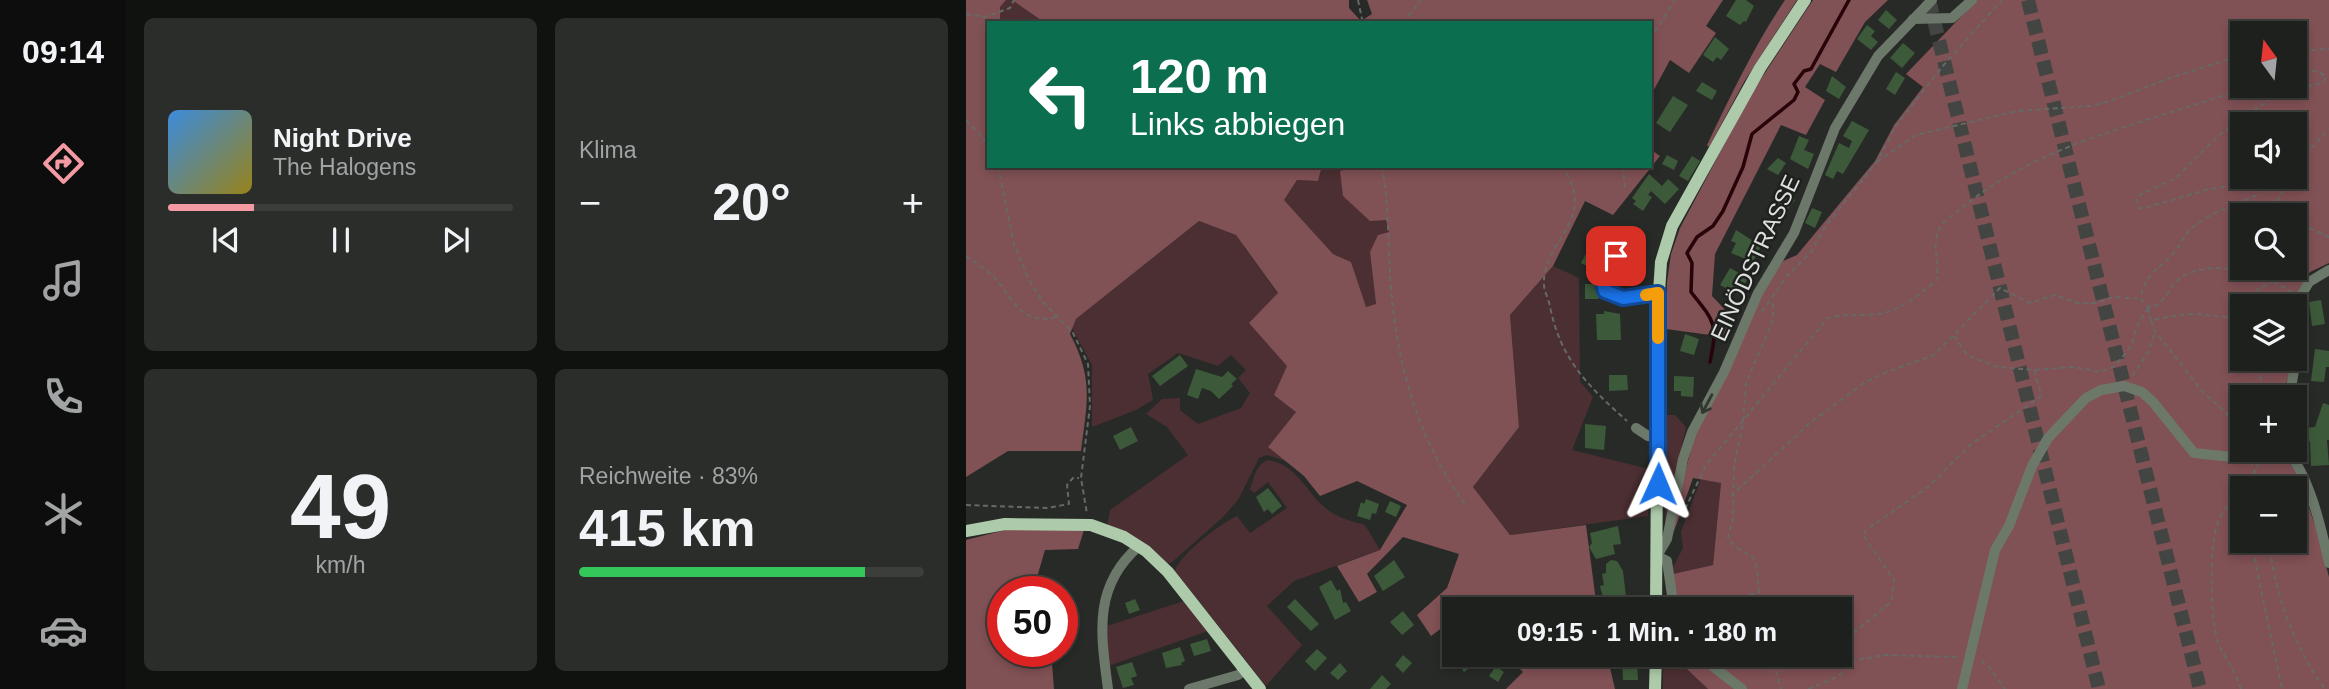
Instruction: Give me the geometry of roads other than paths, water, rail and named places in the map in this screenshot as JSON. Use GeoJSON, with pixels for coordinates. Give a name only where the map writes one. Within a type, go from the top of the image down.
{"type":"FeatureCollection","features":[{"type":"Feature","properties":{"kind":"main road"},"geometry":{"type":"LineString","coordinates":[[1656,597],[1658,293],[1661,262],[1672,226],[1760,68],[1805,0]]}},
{"type":"Feature","properties":{"kind":"main road"},"geometry":{"type":"LineString","coordinates":[[966,530],[1005,524],[1091,525],[1139,546],[1168,572],[1260,689]]}},
{"type":"Feature","properties":{"kind":"main road"},"geometry":{"type":"LineString","coordinates":[[1655,689],[1656,667]]}},
{"type":"Feature","properties":{"kind":"street","name":"EINÖDSTRASSE"},"geometry":{"type":"LineString","coordinates":[[1657,556],[1667,539],[1683,459],[1692,432],[1724,372],[1747,315],[1794,233],[1835,128],[1878,56],[1932,0]]}},
{"type":"Feature","properties":{"kind":"street"},"geometry":{"type":"LineString","coordinates":[[1913,19],[1952,18],[1972,0]]}},
{"type":"Feature","properties":{"kind":"street"},"geometry":{"type":"LineString","coordinates":[[1616,256],[1603,283],[1605,291],[1623,298],[1658,293]]}},
{"type":"Feature","properties":{"kind":"street"},"geometry":{"type":"LineString","coordinates":[[2291,385],[2297,356],[2299,299],[2309,282],[2329,270]]}},
{"type":"Feature","properties":{"kind":"street"},"geometry":{"type":"LineString","coordinates":[[1962,689],[1995,550],[2009,526],[2042,447],[2085,398],[2101,390],[2124,386],[2142,393],[2153,402],[2194,453],[2230,457]]}},
{"type":"Feature","properties":{"kind":"street"},"geometry":{"type":"LineString","coordinates":[[1636,428],[1648,436],[1659,437]]}},
{"type":"Feature","properties":{"kind":"street"},"geometry":{"type":"LineString","coordinates":[[2295,462],[2310,498],[2329,563]]}},
{"type":"Feature","properties":{"kind":"street"},"geometry":{"type":"LineString","coordinates":[[1108,689],[1101,616],[1107,593],[1128,556],[1139,546]]}},
{"type":"Feature","properties":{"kind":"street"},"geometry":{"type":"LineString","coordinates":[[1657,556],[1667,561],[1672,597]]}},
{"type":"Feature","properties":{"kind":"street"},"geometry":{"type":"LineString","coordinates":[[1714,667],[1742,689]]}},
{"type":"Feature","properties":{"kind":"street"},"geometry":{"type":"LineString","coordinates":[[1189,689],[1244,670]]}},
{"type":"Feature","properties":{"kind":"waterway"},"geometry":{"type":"LineString","coordinates":[[1710,362],[1714,331],[1710,317],[1691,292],[1692,263],[1687,253],[1697,237],[1713,226],[1723,211],[1743,167],[1752,134],[1794,100],[1798,92],[1794,84],[1804,71],[1811,69],[1849,0]]}},
{"type":"Feature","properties":{"kind":"tunnel"},"geometry":{"type":"LineString","coordinates":[[1929,0],[2099,689]]}},
{"type":"Feature","properties":{"kind":"tunnel"},"geometry":{"type":"LineString","coordinates":[[2028,0],[2200,689]]}}]}
